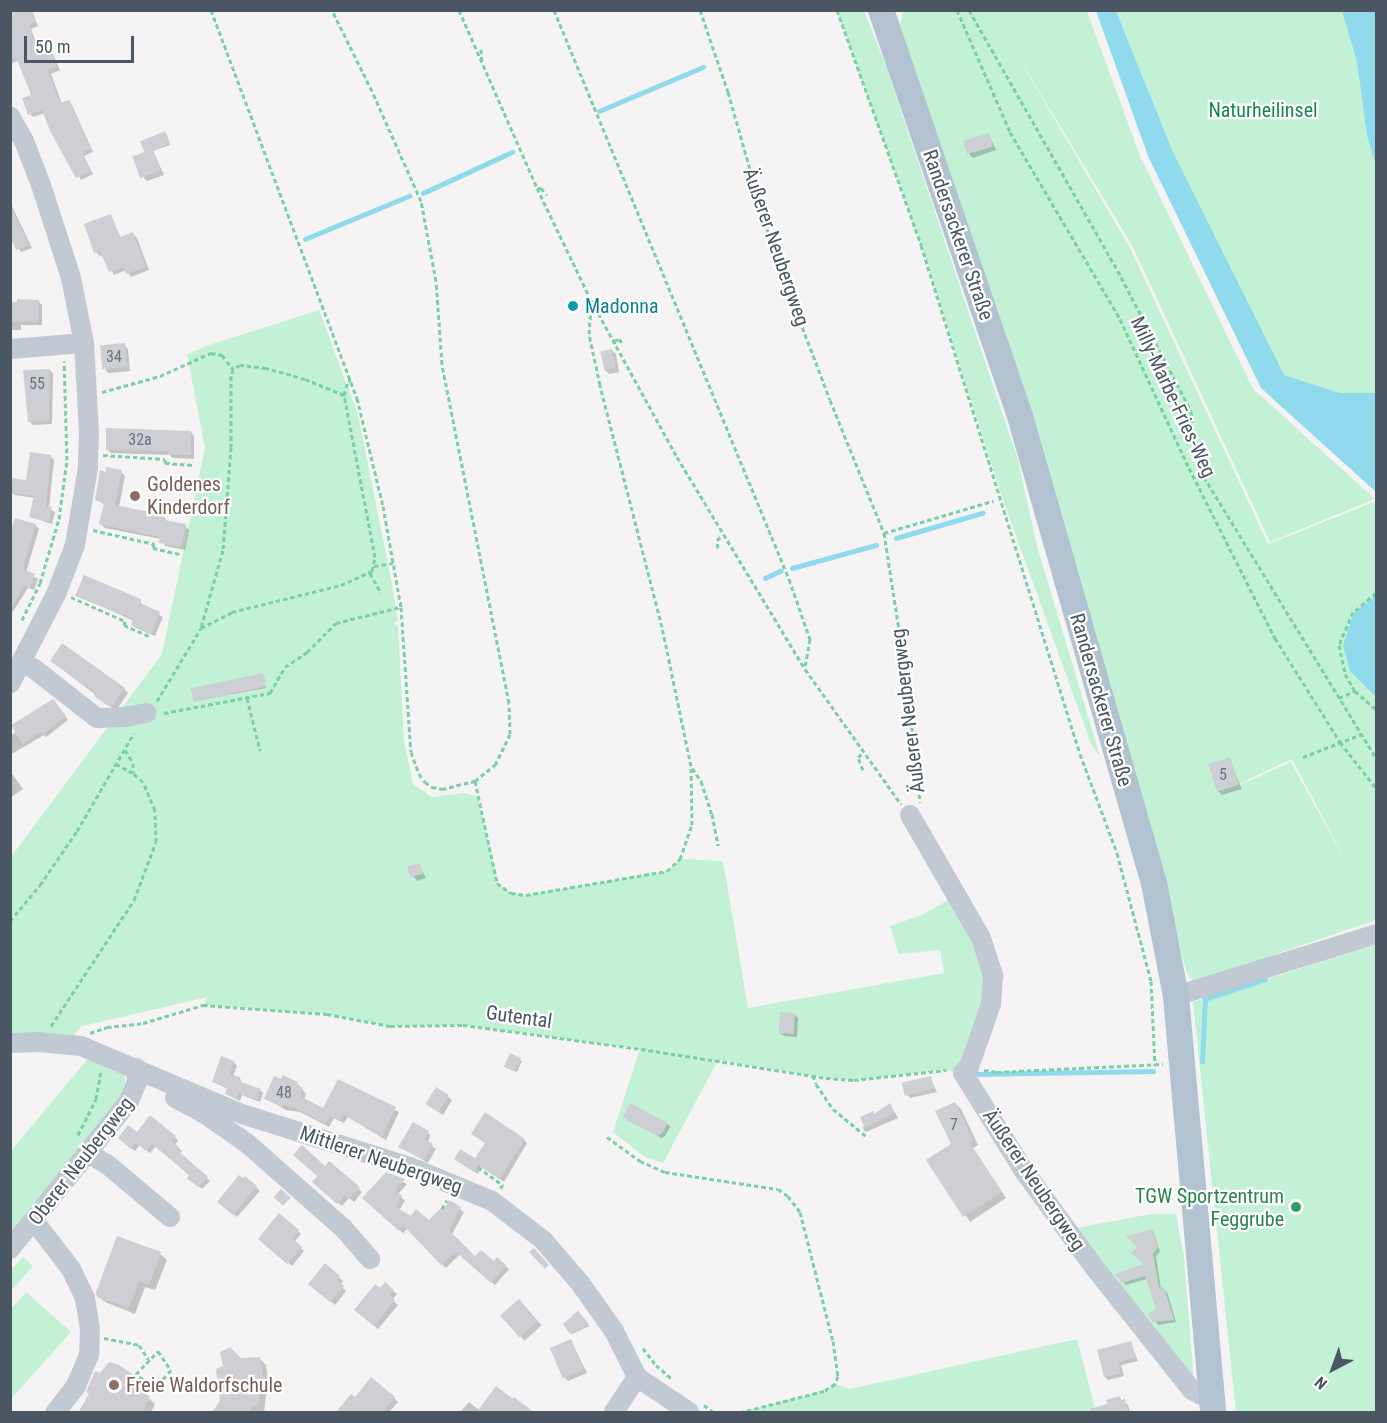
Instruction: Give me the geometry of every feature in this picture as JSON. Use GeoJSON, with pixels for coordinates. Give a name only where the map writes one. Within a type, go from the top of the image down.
{"type":"FeatureCollection","features":[{"type":"Feature","properties":{"kind":"main road","name":"Randersackerer Straße"},"geometry":{"type":"LineString","coordinates":[[881,10],[1020,416],[1154,883],[1176,996],[1168,1064],[1212,1406]]}},
{"type":"Feature","properties":{"kind":"street"},"geometry":{"type":"LineString","coordinates":[[10,116],[24,141],[57,229],[71,278],[84,343],[88,392],[89,455],[79,527],[57,592],[10,684]]}},
{"type":"Feature","properties":{"kind":"street"},"geometry":{"type":"LineString","coordinates":[[10,141],[32,164]]}},
{"type":"Feature","properties":{"kind":"street"},"geometry":{"type":"LineString","coordinates":[[10,349],[84,343]]}},
{"type":"Feature","properties":{"kind":"street"},"geometry":{"type":"LineString","coordinates":[[22,664],[33,668],[96,718],[147,713]]}},
{"type":"Feature","properties":{"kind":"street","name":"Äußerer Neubergweg"},"geometry":{"type":"LineString","coordinates":[[910,815],[981,938],[993,976],[991,1004],[969,1067],[963,1073],[1024,1171],[1094,1267],[1192,1390],[1212,1406]]}},
{"type":"Feature","properties":{"kind":"street"},"geometry":{"type":"LineString","coordinates":[[1176,996],[1377,934]]}},
{"type":"Feature","properties":{"kind":"street","name":"Mittlerer Neubergweg"},"geometry":{"type":"LineString","coordinates":[[10,1043],[39,1042],[81,1046],[104,1055],[188,1104],[229,1129],[344,1229],[370,1258]]}},
{"type":"Feature","properties":{"kind":"street","name":"Mittlerer Neubergweg"},"geometry":{"type":"LineString","coordinates":[[136,1075],[242,1114],[410,1167],[503,1207],[543,1240],[580,1283],[614,1331],[637,1377]]}},
{"type":"Feature","properties":{"kind":"street","name":"Oberer Neubergweg"},"geometry":{"type":"LineString","coordinates":[[10,1249],[35,1222],[83,1145],[129,1101],[136,1075]]}},
{"type":"Feature","properties":{"kind":"street"},"geometry":{"type":"LineString","coordinates":[[83,1145],[170,1217]]}},
{"type":"Feature","properties":{"kind":"street"},"geometry":{"type":"LineString","coordinates":[[35,1222],[71,1269],[85,1298],[90,1335],[89,1355],[76,1386],[56,1413]]}},
{"type":"Feature","properties":{"kind":"street"},"geometry":{"type":"LineString","coordinates":[[614,1413],[637,1377],[688,1413]]}},
{"type":"Feature","properties":{"kind":"path"},"geometry":{"type":"LineString","coordinates":[[211,10],[351,380],[369,443],[394,563],[401,607],[409,737],[414,765],[419,774],[432,787],[442,789],[475,781],[495,765],[510,734],[509,703],[442,364],[434,270],[421,201],[332,10]]}},
{"type":"Feature","properties":{"kind":"path"},"geometry":{"type":"LineString","coordinates":[[459,10],[537,188],[591,300],[723,536],[805,669],[863,753],[910,815]]}},
{"type":"Feature","properties":{"kind":"path"},"geometry":{"type":"LineString","coordinates":[[554,10],[789,579],[810,639],[805,669]]}},
{"type":"Feature","properties":{"kind":"path","name":"Äußerer Neubergweg"},"geometry":{"type":"LineString","coordinates":[[700,10],[728,92],[773,250],[884,533],[906,675],[920,802],[910,815]]}},
{"type":"Feature","properties":{"kind":"path"},"geometry":{"type":"LineString","coordinates":[[837,10],[924,256],[1080,754],[1117,853],[1151,981],[1168,1064],[997,1072]]}},
{"type":"Feature","properties":{"kind":"path","name":"Milly-Marbe-Fries-Weg"},"geometry":{"type":"LineString","coordinates":[[957,10],[1010,132],[1120,319],[1189,468],[1275,638],[1340,742],[1377,788]]}},
{"type":"Feature","properties":{"kind":"path"},"geometry":{"type":"LineString","coordinates":[[969,10],[1121,277],[1191,411],[1196,464],[1377,758]]}},
{"type":"Feature","properties":{"kind":"path"},"geometry":{"type":"LineString","coordinates":[[481,49],[484,62],[482,64]]}},
{"type":"Feature","properties":{"kind":"path"},"geometry":{"type":"LineString","coordinates":[[537,188],[541,188],[547,195]]}},
{"type":"Feature","properties":{"kind":"path"},"geometry":{"type":"LineString","coordinates":[[475,781],[498,883],[511,893],[526,895],[668,871],[680,859],[692,825],[691,766],[662,627],[589,334],[591,300]]}},
{"type":"Feature","properties":{"kind":"path"},"geometry":{"type":"LineString","coordinates":[[614,341],[619,339],[624,345]]}},
{"type":"Feature","properties":{"kind":"path"},"geometry":{"type":"LineString","coordinates":[[21,622],[40,583],[59,519],[67,460],[68,431],[62,344]]}},
{"type":"Feature","properties":{"kind":"path"},"geometry":{"type":"LineString","coordinates":[[10,921],[40,885],[77,831],[114,764],[162,694],[201,628],[223,550],[231,447],[230,391],[233,369],[222,355],[211,353],[134,385],[88,392]]}},
{"type":"Feature","properties":{"kind":"path"},"geometry":{"type":"LineString","coordinates":[[233,369],[240,365],[266,368],[305,379],[344,395]]}},
{"type":"Feature","properties":{"kind":"path"},"geometry":{"type":"LineString","coordinates":[[201,628],[232,612],[341,585],[370,573],[374,567],[375,557],[344,395],[348,381],[351,380]]}},
{"type":"Feature","properties":{"kind":"path"},"geometry":{"type":"LineString","coordinates":[[89,455],[165,459],[165,463],[193,465]]}},
{"type":"Feature","properties":{"kind":"path"},"geometry":{"type":"LineString","coordinates":[[884,533],[993,501]]}},
{"type":"Feature","properties":{"kind":"path"},"geometry":{"type":"LineString","coordinates":[[79,527],[154,544],[153,548],[180,554]]}},
{"type":"Feature","properties":{"kind":"path"},"geometry":{"type":"LineString","coordinates":[[718,548],[717,540],[723,536]]}},
{"type":"Feature","properties":{"kind":"path"},"geometry":{"type":"LineString","coordinates":[[374,567],[394,563]]}},
{"type":"Feature","properties":{"kind":"path"},"geometry":{"type":"LineString","coordinates":[[370,573],[381,593]]}},
{"type":"Feature","properties":{"kind":"path"},"geometry":{"type":"LineString","coordinates":[[57,592],[125,621],[124,625],[149,636]]}},
{"type":"Feature","properties":{"kind":"path"},"geometry":{"type":"LineString","coordinates":[[1377,593],[1353,612],[1339,645],[1345,674],[1355,691],[1377,709]]}},
{"type":"Feature","properties":{"kind":"path"},"geometry":{"type":"LineString","coordinates":[[147,713],[169,714],[264,695],[275,687],[285,667],[307,652],[336,623],[401,607]]}},
{"type":"Feature","properties":{"kind":"path"},"geometry":{"type":"LineString","coordinates":[[1339,698],[1355,691]]}},
{"type":"Feature","properties":{"kind":"path"},"geometry":{"type":"LineString","coordinates":[[247,698],[260,750]]}},
{"type":"Feature","properties":{"kind":"path"},"geometry":{"type":"LineString","coordinates":[[1303,757],[1362,734]]}},
{"type":"Feature","properties":{"kind":"path"},"geometry":{"type":"LineString","coordinates":[[125,750],[133,763],[133,773]]}},
{"type":"Feature","properties":{"kind":"path"},"geometry":{"type":"LineString","coordinates":[[863,753],[858,757],[863,770]]}},
{"type":"Feature","properties":{"kind":"path"},"geometry":{"type":"LineString","coordinates":[[39,1042],[68,1004],[134,900],[156,842],[154,810],[142,782],[133,773],[114,764]]}},
{"type":"Feature","properties":{"kind":"path"},"geometry":{"type":"LineString","coordinates":[[691,766],[701,782],[712,814],[718,845]]}},
{"type":"Feature","properties":{"kind":"path","name":"Gutental"},"geometry":{"type":"LineString","coordinates":[[81,1046],[85,1035],[107,1027],[143,1023],[203,1005],[327,1014],[390,1026],[463,1025],[854,1080],[943,1070],[963,1073]]}},
{"type":"Feature","properties":{"kind":"path"},"geometry":{"type":"LineString","coordinates":[[83,1145],[96,1099],[104,1055]]}},
{"type":"Feature","properties":{"kind":"path"},"geometry":{"type":"LineString","coordinates":[[813,1075],[816,1084],[833,1108],[866,1136]]}},
{"type":"Feature","properties":{"kind":"path"},"geometry":{"type":"LineString","coordinates":[[607,1137],[654,1168],[778,1189],[788,1196],[800,1212],[833,1341],[838,1376],[835,1384],[824,1391],[741,1413]]}},
{"type":"Feature","properties":{"kind":"path"},"geometry":{"type":"LineString","coordinates":[[478,1167],[501,1183]]}},
{"type":"Feature","properties":{"kind":"path"},"geometry":{"type":"LineString","coordinates":[[442,1209],[446,1201]]}},
{"type":"Feature","properties":{"kind":"path"},"geometry":{"type":"LineString","coordinates":[[90,1335],[140,1345],[148,1359]]}},
{"type":"Feature","properties":{"kind":"path"},"geometry":{"type":"LineString","coordinates":[[158,1351],[171,1370],[155,1388],[136,1374],[148,1359],[158,1351]]}},
{"type":"Feature","properties":{"kind":"green space"},"geometry":{"type":"Polygon","coordinates":[[[837,11],[864,11],[886,66],[1018,460],[1037,546],[1100,756],[1091,744],[1001,494],[926,260],[837,11]]]}},
{"type":"Feature","properties":{"kind":"green space"},"geometry":{"type":"Polygon","coordinates":[[[903,11],[1087,11],[1140,156],[1253,389],[1375,499],[1270,542],[1133,247],[1013,48],[1130,248],[1268,544],[1376,501],[1376,920],[1194,982],[1187,974],[1149,825],[900,26],[903,11]],[[1292,759],[1205,800],[1291,762],[1342,854],[1292,759]]]}},
{"type":"Feature","properties":{"kind":"green space","name":"Naturheilinsel"},"geometry":{"type":"Polygon","coordinates":[[[1116,11],[1342,11],[1357,62],[1367,136],[1376,166],[1376,393],[1340,393],[1284,375],[1173,152],[1116,11]]]}},
{"type":"Feature","properties":{"kind":"green space"},"geometry":{"type":"Polygon","coordinates":[[[319,310],[358,415],[390,574],[398,620],[393,623],[398,626],[404,740],[413,784],[432,797],[464,793],[478,797],[498,883],[511,893],[526,895],[667,871],[680,859],[723,861],[748,1008],[944,973],[940,950],[899,954],[890,926],[922,915],[957,895],[993,976],[963,1073],[943,1070],[854,1080],[826,1078],[718,1060],[663,1163],[645,1157],[613,1132],[640,1049],[463,1025],[390,1026],[327,1014],[203,1005],[208,997],[82,1026],[72,1037],[11,1035],[11,857],[162,654],[205,448],[187,354],[319,310]]]}},
{"type":"Feature","properties":{"kind":"green space","name":"TGW Sportzentrum Feggrube"},"geometry":{"type":"Polygon","coordinates":[[[1376,945],[1376,1412],[1236,1412],[1193,1002],[1376,945]]]}},
{"type":"Feature","properties":{"kind":"green space"},"geometry":{"type":"Polygon","coordinates":[[[90,1056],[123,1070],[127,1090],[11,1234],[11,1151],[90,1056]]]}},
{"type":"Feature","properties":{"kind":"green space"},"geometry":{"type":"Polygon","coordinates":[[[1151,1214],[1176,1214],[1184,1257],[1194,1384],[1076,1228],[1151,1214]]]}},
{"type":"Feature","properties":{"kind":"green space"},"geometry":{"type":"Polygon","coordinates":[[[23,1257],[33,1266],[11,1291],[11,1270],[23,1257]]]}},
{"type":"Feature","properties":{"kind":"green space"},"geometry":{"type":"Polygon","coordinates":[[[26,1292],[71,1332],[11,1399],[11,1309],[26,1292]]]}},
{"type":"Feature","properties":{"kind":"green space"},"geometry":{"type":"Polygon","coordinates":[[[1077,1339],[1096,1412],[741,1412],[824,1391],[835,1384],[850,1389],[1077,1339]]]}},
{"type":"Feature","properties":{"kind":"water"},"geometry":{"type":"Polygon","coordinates":[[[1096,11],[1116,11],[1173,152],[1284,375],[1340,393],[1376,393],[1376,492],[1261,388],[1148,156],[1096,11]]]}},
{"type":"Feature","properties":{"kind":"water"},"geometry":{"type":"Polygon","coordinates":[[[1342,11],[1376,11],[1376,166],[1367,136],[1357,62],[1342,11]]]}},
{"type":"Feature","properties":{"kind":"water"},"geometry":{"type":"Polygon","coordinates":[[[1376,596],[1376,697],[1350,671],[1343,645],[1354,613],[1376,596]]]}},
{"type":"Feature","properties":{"kind":"building"},"geometry":{"type":"Polygon","coordinates":[[[10,10],[31,10],[36,22],[29,25],[38,49],[48,44],[57,67],[48,70],[60,103],[69,100],[91,148],[82,153],[91,171],[76,178],[50,131],[42,110],[28,115],[22,98],[31,95],[16,57],[10,59],[10,10]]]}},
{"type":"Feature","properties":{"kind":"building"},"geometry":{"type":"Polygon","coordinates":[[[165,131],[170,143],[145,154],[140,142],[165,131]]]}},
{"type":"Feature","properties":{"kind":"building"},"geometry":{"type":"Polygon","coordinates":[[[989,133],[993,146],[967,154],[963,141],[989,133]]]}},
{"type":"Feature","properties":{"kind":"building"},"geometry":{"type":"Polygon","coordinates":[[[153,149],[161,171],[140,178],[132,157],[153,149]]]}},
{"type":"Feature","properties":{"kind":"building"},"geometry":{"type":"Polygon","coordinates":[[[10,206],[29,245],[16,250],[10,235],[10,206]]]}},
{"type":"Feature","properties":{"kind":"building"},"geometry":{"type":"Polygon","coordinates":[[[111,214],[120,237],[133,232],[146,267],[126,274],[123,267],[109,272],[100,251],[94,253],[84,224],[111,214]]]}},
{"type":"Feature","properties":{"kind":"building"},"geometry":{"type":"Polygon","coordinates":[[[17,299],[39,300],[38,322],[10,321],[10,302],[17,302],[17,299]]]}},
{"type":"Feature","properties":{"kind":"building"},"geometry":{"type":"Polygon","coordinates":[[[125,343],[127,367],[102,369],[100,345],[125,343]]]}},
{"type":"Feature","properties":{"kind":"building"},"geometry":{"type":"Polygon","coordinates":[[[612,349],[616,368],[604,370],[600,351],[612,349]]]}},
{"type":"Feature","properties":{"kind":"building"},"geometry":{"type":"Polygon","coordinates":[[[50,369],[49,421],[28,422],[23,370],[50,369]]]}},
{"type":"Feature","properties":{"kind":"building"},"geometry":{"type":"Polygon","coordinates":[[[106,428],[191,431],[191,455],[168,455],[168,451],[106,450],[106,428]]]}},
{"type":"Feature","properties":{"kind":"building"},"geometry":{"type":"Polygon","coordinates":[[[30,452],[51,455],[46,506],[52,507],[49,522],[29,517],[34,496],[10,493],[11,478],[26,480],[30,452]]]}},
{"type":"Feature","properties":{"kind":"building"},"geometry":{"type":"Polygon","coordinates":[[[106,467],[122,470],[115,505],[165,515],[164,520],[186,524],[181,547],[159,543],[160,537],[99,524],[104,503],[95,500],[100,470],[106,472],[106,467]]]}},
{"type":"Feature","properties":{"kind":"building"},"geometry":{"type":"Polygon","coordinates":[[[15,518],[36,524],[23,569],[35,574],[30,588],[24,585],[10,612],[10,533],[15,518]]]}},
{"type":"Feature","properties":{"kind":"building"},"geometry":{"type":"Polygon","coordinates":[[[84,575],[141,599],[140,603],[160,612],[152,634],[131,625],[133,619],[75,596],[84,575]]]}},
{"type":"Feature","properties":{"kind":"building"},"geometry":{"type":"Polygon","coordinates":[[[62,643],[125,688],[113,705],[108,706],[94,696],[96,693],[50,661],[62,643]]]}},
{"type":"Feature","properties":{"kind":"building"},"geometry":{"type":"Polygon","coordinates":[[[263,673],[266,687],[194,702],[191,688],[263,673]]]}},
{"type":"Feature","properties":{"kind":"building"},"geometry":{"type":"Polygon","coordinates":[[[53,699],[66,716],[42,735],[40,732],[22,744],[11,725],[53,699]]]}},
{"type":"Feature","properties":{"kind":"building"},"geometry":{"type":"Polygon","coordinates":[[[1230,757],[1239,785],[1217,792],[1208,764],[1230,757]]]}},
{"type":"Feature","properties":{"kind":"building"},"geometry":{"type":"Polygon","coordinates":[[[420,863],[423,874],[410,877],[407,866],[420,863]]]}},
{"type":"Feature","properties":{"kind":"building"},"geometry":{"type":"Polygon","coordinates":[[[780,1012],[795,1013],[793,1034],[779,1033],[780,1012]]]}},
{"type":"Feature","properties":{"kind":"building"},"geometry":{"type":"Polygon","coordinates":[[[510,1053],[521,1058],[515,1072],[504,1067],[510,1053]]]}},
{"type":"Feature","properties":{"kind":"building"},"geometry":{"type":"Polygon","coordinates":[[[221,1056],[234,1061],[230,1074],[240,1077],[239,1081],[261,1089],[257,1100],[239,1093],[237,1099],[225,1094],[227,1087],[212,1082],[221,1056]]]}},
{"type":"Feature","properties":{"kind":"building"},"geometry":{"type":"Polygon","coordinates":[[[283,1075],[298,1082],[296,1085],[303,1088],[300,1096],[323,1108],[338,1079],[396,1107],[382,1137],[344,1115],[339,1121],[330,1116],[325,1124],[295,1108],[283,1105],[282,1107],[264,1099],[274,1076],[281,1079],[283,1075]]]}},
{"type":"Feature","properties":{"kind":"building"},"geometry":{"type":"Polygon","coordinates":[[[931,1076],[934,1089],[905,1095],[902,1083],[931,1076]]]}},
{"type":"Feature","properties":{"kind":"building"},"geometry":{"type":"Polygon","coordinates":[[[436,1087],[449,1095],[438,1112],[425,1104],[436,1087]]]}},
{"type":"Feature","properties":{"kind":"building"},"geometry":{"type":"Polygon","coordinates":[[[955,1102],[973,1140],[969,1142],[1002,1192],[963,1217],[926,1160],[951,1144],[935,1111],[955,1102]]]}},
{"type":"Feature","properties":{"kind":"building"},"geometry":{"type":"Polygon","coordinates":[[[630,1103],[668,1123],[662,1133],[658,1136],[623,1117],[630,1103]]]}},
{"type":"Feature","properties":{"kind":"building"},"geometry":{"type":"Polygon","coordinates":[[[890,1103],[895,1113],[861,1129],[864,1126],[860,1117],[873,1111],[874,1114],[890,1103]]]}},
{"type":"Feature","properties":{"kind":"building"},"geometry":{"type":"Polygon","coordinates":[[[485,1112],[525,1139],[500,1179],[478,1165],[474,1172],[454,1159],[460,1149],[475,1158],[485,1143],[471,1134],[485,1112]]]}},
{"type":"Feature","properties":{"kind":"building"},"geometry":{"type":"Polygon","coordinates":[[[150,1115],[176,1136],[172,1141],[179,1147],[177,1150],[208,1177],[198,1187],[187,1178],[189,1175],[152,1144],[146,1151],[136,1143],[131,1149],[118,1138],[128,1125],[137,1132],[150,1115]]]}},
{"type":"Feature","properties":{"kind":"building"},"geometry":{"type":"Polygon","coordinates":[[[413,1122],[429,1131],[424,1139],[433,1144],[424,1160],[398,1147],[413,1122]]]}},
{"type":"Feature","properties":{"kind":"building"},"geometry":{"type":"Polygon","coordinates":[[[302,1145],[325,1166],[329,1161],[360,1187],[349,1199],[345,1195],[337,1204],[312,1182],[317,1176],[293,1155],[302,1145]]]}},
{"type":"Feature","properties":{"kind":"building"},"geometry":{"type":"Polygon","coordinates":[[[386,1172],[405,1179],[395,1190],[402,1196],[396,1207],[411,1216],[416,1209],[429,1220],[441,1208],[444,1210],[449,1200],[461,1207],[449,1230],[475,1256],[481,1250],[494,1261],[497,1257],[506,1265],[491,1283],[456,1252],[441,1265],[403,1225],[399,1231],[362,1198],[386,1172]]]}},
{"type":"Feature","properties":{"kind":"building"},"geometry":{"type":"Polygon","coordinates":[[[239,1175],[243,1178],[245,1176],[257,1186],[233,1215],[217,1202],[239,1175]]]}},
{"type":"Feature","properties":{"kind":"building"},"geometry":{"type":"Polygon","coordinates":[[[281,1189],[291,1198],[283,1206],[274,1197],[281,1189]]]}},
{"type":"Feature","properties":{"kind":"building"},"geometry":{"type":"Polygon","coordinates":[[[279,1213],[299,1230],[292,1238],[302,1247],[287,1264],[258,1239],[279,1213]]]}},
{"type":"Feature","properties":{"kind":"building"},"geometry":{"type":"Polygon","coordinates":[[[1153,1229],[1158,1247],[1153,1254],[1159,1288],[1164,1287],[1174,1320],[1153,1322],[1148,1314],[1156,1309],[1145,1276],[1122,1283],[1115,1274],[1144,1264],[1131,1253],[1137,1247],[1126,1236],[1153,1229]]]}},
{"type":"Feature","properties":{"kind":"building"},"geometry":{"type":"Polygon","coordinates":[[[117,1236],[161,1252],[149,1285],[139,1281],[129,1308],[97,1297],[96,1292],[117,1236]]]}},
{"type":"Feature","properties":{"kind":"building"},"geometry":{"type":"Polygon","coordinates":[[[534,1248],[549,1265],[545,1269],[529,1252],[534,1248]]]}},
{"type":"Feature","properties":{"kind":"building"},"geometry":{"type":"Polygon","coordinates":[[[325,1263],[340,1276],[337,1280],[344,1286],[330,1302],[308,1284],[325,1263]]]}},
{"type":"Feature","properties":{"kind":"building"},"geometry":{"type":"Polygon","coordinates":[[[385,1282],[394,1290],[389,1295],[395,1300],[374,1326],[354,1310],[375,1284],[380,1288],[385,1282]]]}},
{"type":"Feature","properties":{"kind":"building"},"geometry":{"type":"Polygon","coordinates":[[[519,1299],[538,1321],[519,1337],[500,1315],[519,1299]]]}},
{"type":"Feature","properties":{"kind":"building"},"geometry":{"type":"Polygon","coordinates":[[[578,1311],[589,1324],[570,1334],[563,1324],[578,1311]]]}},
{"type":"Feature","properties":{"kind":"building"},"geometry":{"type":"Polygon","coordinates":[[[571,1339],[584,1369],[563,1378],[550,1348],[571,1339]]]}},
{"type":"Feature","properties":{"kind":"building"},"geometry":{"type":"Polygon","coordinates":[[[1131,1341],[1136,1357],[1119,1362],[1121,1373],[1104,1377],[1097,1350],[1131,1341]]]}},
{"type":"Feature","properties":{"kind":"building"},"geometry":{"type":"Polygon","coordinates":[[[230,1347],[241,1358],[260,1357],[265,1389],[260,1389],[258,1406],[252,1407],[249,1413],[212,1413],[220,1400],[216,1369],[223,1366],[220,1352],[230,1347]]]}},
{"type":"Feature","properties":{"kind":"building","name":"Freie Waldorfschule"},"geometry":{"type":"Polygon","coordinates":[[[109,1362],[119,1365],[139,1379],[141,1390],[150,1397],[143,1413],[78,1413],[89,1394],[86,1392],[95,1371],[100,1373],[109,1362]]]}},
{"type":"Feature","properties":{"kind":"building"},"geometry":{"type":"Polygon","coordinates":[[[371,1377],[395,1397],[382,1413],[335,1413],[351,1394],[355,1397],[371,1377]]]}},
{"type":"Feature","properties":{"kind":"building"},"geometry":{"type":"Polygon","coordinates":[[[496,1386],[513,1399],[514,1397],[535,1413],[476,1413],[496,1386]]]}},
{"type":"Feature","properties":{"kind":"building"},"geometry":{"type":"Polygon","coordinates":[[[1120,1396],[1121,1400],[1125,1399],[1128,1413],[1091,1413],[1090,1409],[1107,1404],[1106,1400],[1120,1396]]]}},
{"type":"Feature","properties":{"kind":"waterway"},"geometry":{"type":"LineString","coordinates":[[599,111],[703,67]]}},
{"type":"Feature","properties":{"kind":"waterway"},"geometry":{"type":"LineString","coordinates":[[423,193],[512,152]]}},
{"type":"Feature","properties":{"kind":"waterway"},"geometry":{"type":"LineString","coordinates":[[305,239],[409,196]]}},
{"type":"Feature","properties":{"kind":"waterway"},"geometry":{"type":"LineString","coordinates":[[896,538],[982,513]]}},
{"type":"Feature","properties":{"kind":"waterway"},"geometry":{"type":"LineString","coordinates":[[792,568],[876,545]]}},
{"type":"Feature","properties":{"kind":"waterway"},"geometry":{"type":"LineString","coordinates":[[765,578],[780,571]]}},
{"type":"Feature","properties":{"kind":"waterway"},"geometry":{"type":"LineString","coordinates":[[1202,1062],[1205,999],[1265,979]]}},
{"type":"Feature","properties":{"kind":"waterway"},"geometry":{"type":"LineString","coordinates":[[977,1074],[1153,1071]]}},
{"type":"Feature","properties":{"kind":"place","name":"Madonna"},"geometry":{"type":"Point","coordinates":[573,306]}},
{"type":"Feature","properties":{"kind":"place","name":"Goldenes Kinderdorf"},"geometry":{"type":"Point","coordinates":[135,496]}},
{"type":"Feature","properties":{"kind":"place","name":"TGW Sportzentrum Feggrube"},"geometry":{"type":"Point","coordinates":[1296,1207]}},
{"type":"Feature","properties":{"kind":"place","name":"Freie Waldorfschule"},"geometry":{"type":"Point","coordinates":[114,1385]}}]}
